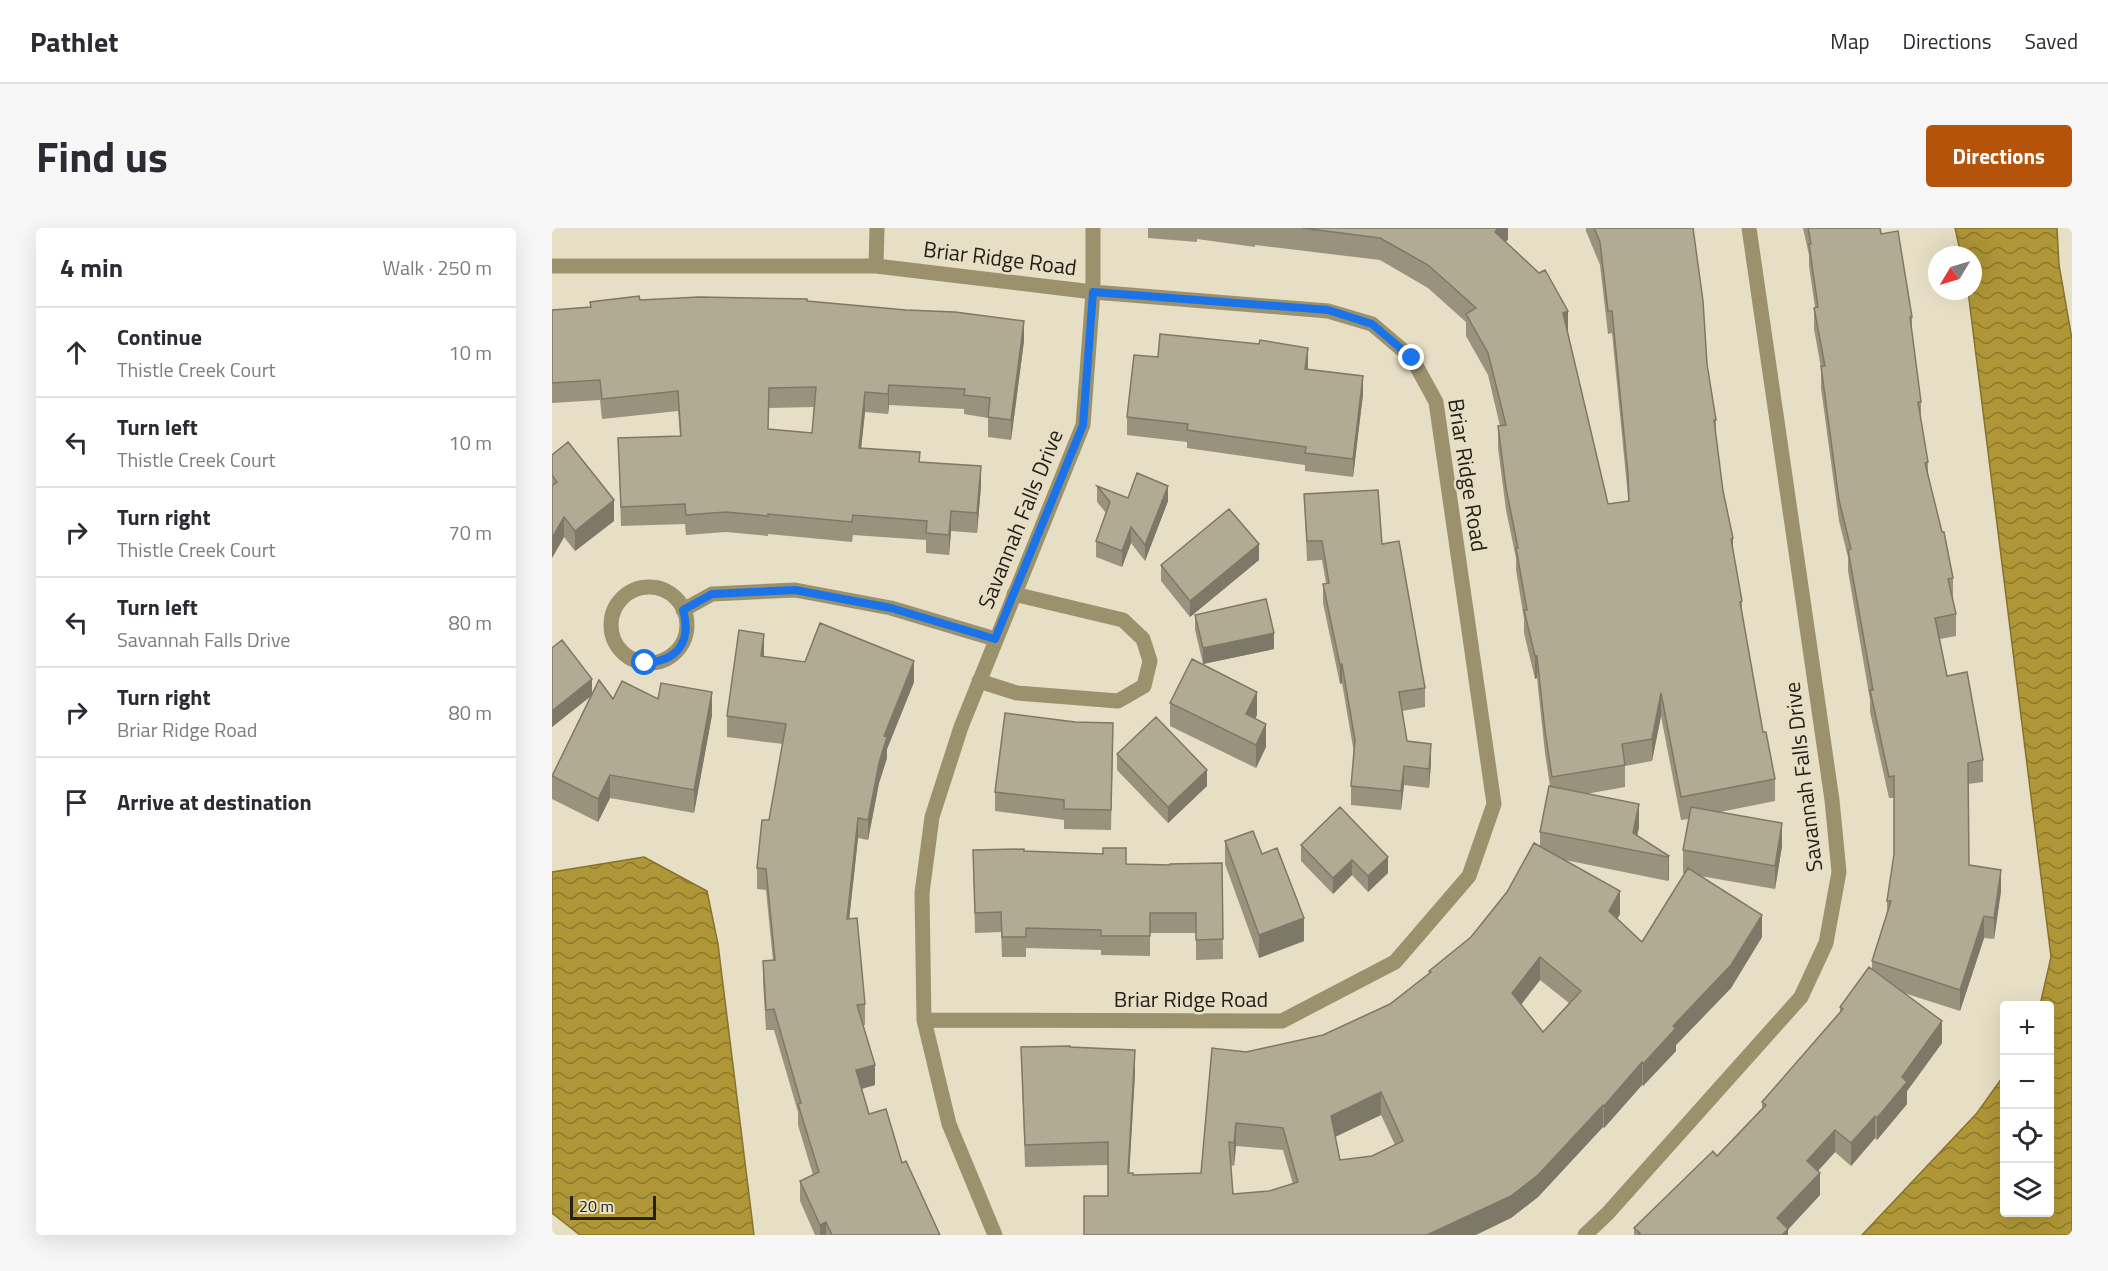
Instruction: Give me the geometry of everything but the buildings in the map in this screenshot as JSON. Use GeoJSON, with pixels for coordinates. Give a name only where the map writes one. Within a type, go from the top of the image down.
{"type":"FeatureCollection","features":[{"type":"Feature","properties":{"kind":"street"},"geometry":{"type":"LineString","coordinates":[[876,266],[877,228]]}},
{"type":"Feature","properties":{"kind":"street","name":"Savannah Falls Drive"},"geometry":{"type":"LineString","coordinates":[[994,1235],[949,1124],[924,1020],[922,892],[932,817],[961,727],[1083,425],[1093,292],[1093,228]]}},
{"type":"Feature","properties":{"kind":"street","name":"Savannah Falls Drive"},"geometry":{"type":"LineString","coordinates":[[1585,1235],[1608,1213],[1801,998],[1826,943],[1839,872],[1832,800],[1749,228]]}},
{"type":"Feature","properties":{"kind":"street","name":"Briar Ridge Road"},"geometry":{"type":"LineString","coordinates":[[552,266],[876,266],[1093,292],[1328,310],[1372,324],[1412,358],[1436,402],[1494,804],[1469,876],[1395,962],[1282,1022],[924,1020]]}},
{"type":"Feature","properties":{"kind":"street"},"geometry":{"type":"LineString","coordinates":[[656,588],[668,592],[683,610],[687,622],[686,636],[680,647],[665,660],[645,663],[633,660],[622,652],[615,641],[611,630],[616,606],[633,591],[656,588]]}},
{"type":"Feature","properties":{"kind":"street"},"geometry":{"type":"LineString","coordinates":[[683,610],[712,594],[795,590],[891,608],[995,639]]}},
{"type":"Feature","properties":{"kind":"street"},"geometry":{"type":"LineString","coordinates":[[979,681],[1017,693],[1118,701],[1144,686],[1150,661],[1143,639],[1123,620],[1014,594]]}},
{"type":"Feature","properties":{"kind":"water"},"geometry":{"type":"Polygon","coordinates":[[[1955,228],[2057,228],[2059,265],[2072,339],[2072,1235],[1862,1235],[1977,1113],[2000,1081],[2000,1217],[2054,1217],[2054,1001],[2041,1001],[2051,957],[1969,300],[1982,300],[1982,246],[1959,246],[1955,228]]]}},
{"type":"Feature","properties":{"kind":"water"},"geometry":{"type":"Polygon","coordinates":[[[644,857],[707,891],[718,944],[754,1235],[580,1235],[552,1213],[552,872],[644,857]]]}},
{"type":"Feature","properties":{"kind":"route"},"geometry":{"type":"LineString","coordinates":[[645,663],[658,662],[671,657],[686,636],[687,622],[683,610],[712,594],[795,590],[891,608],[995,639],[1083,425],[1093,292],[1328,310],[1372,324],[1412,358]]}}]}
